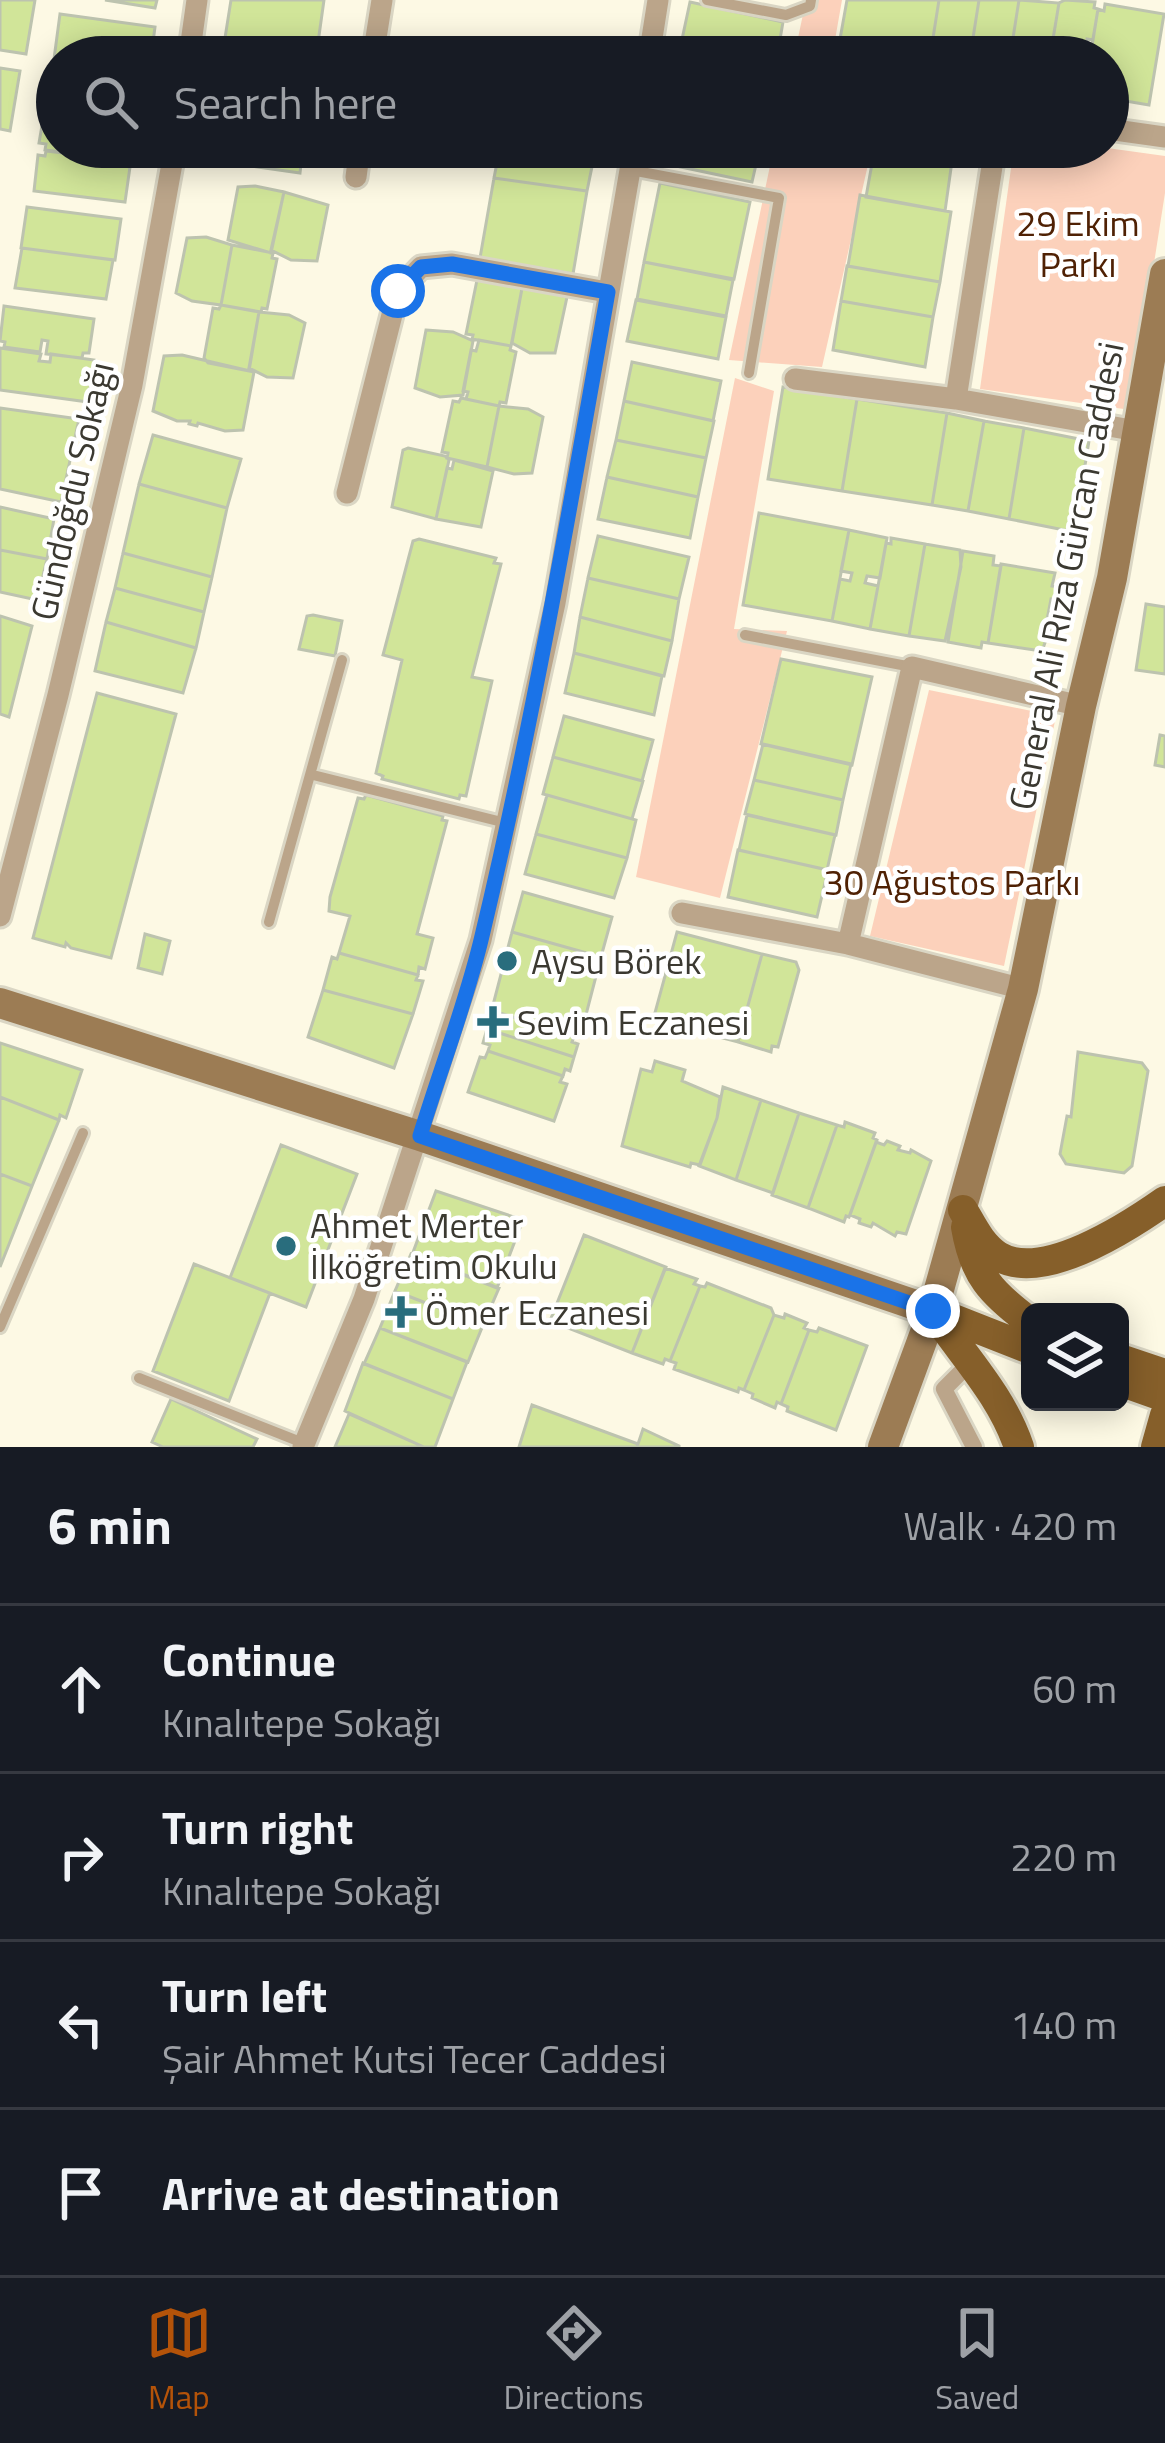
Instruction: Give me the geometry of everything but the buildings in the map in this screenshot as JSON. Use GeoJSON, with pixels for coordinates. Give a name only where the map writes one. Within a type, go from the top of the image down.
{"type":"FeatureCollection","features":[{"type":"Feature","properties":{"kind":"main road","name":"General Ali Rıza Gürcan Caddesi"},"geometry":{"type":"LineString","coordinates":[[883,1447],[933,1311],[1023,989],[1112,578],[1165,274]]}},
{"type":"Feature","properties":{"kind":"main road"},"geometry":{"type":"LineString","coordinates":[[0,1003],[420,1136],[1021,1345]]}},
{"type":"Feature","properties":{"kind":"main road"},"geometry":{"type":"LineString","coordinates":[[963,1210],[982,1242],[999,1257],[1019,1265],[1072,1253],[1134,1223],[1165,1201]]}},
{"type":"Feature","properties":{"kind":"main road"},"geometry":{"type":"LineString","coordinates":[[963,1210],[971,1257],[985,1282],[1021,1314]]}},
{"type":"Feature","properties":{"kind":"main road"},"geometry":{"type":"LineString","coordinates":[[933,1311],[1010,1422],[1018,1447]]}},
{"type":"Feature","properties":{"kind":"main road"},"geometry":{"type":"LineString","coordinates":[[1129,1362],[1165,1374]]}},
{"type":"Feature","properties":{"kind":"main road"},"geometry":{"type":"LineString","coordinates":[[1129,1384],[1165,1396]]}},
{"type":"Feature","properties":{"kind":"main road"},"geometry":{"type":"LineString","coordinates":[[1156,1447],[1165,1415]]}},
{"type":"Feature","properties":{"kind":"street"},"geometry":{"type":"LineString","coordinates":[[192,36],[197,0]]}},
{"type":"Feature","properties":{"kind":"street"},"geometry":{"type":"LineString","coordinates":[[377,36],[382,0]]}},
{"type":"Feature","properties":{"kind":"street"},"geometry":{"type":"LineString","coordinates":[[652,36],[658,0]]}},
{"type":"Feature","properties":{"kind":"street"},"geometry":{"type":"LineString","coordinates":[[1129,132],[1165,137]]}},
{"type":"Feature","properties":{"kind":"street","name":"Gündoğdu Sokağı"},"geometry":{"type":"LineString","coordinates":[[0,916],[132,385],[171,168]]}},
{"type":"Feature","properties":{"kind":"street"},"geometry":{"type":"LineString","coordinates":[[356,177],[357,168]]}},
{"type":"Feature","properties":{"kind":"street"},"geometry":{"type":"LineString","coordinates":[[956,399],[992,168]]}},
{"type":"Feature","properties":{"kind":"street"},"geometry":{"type":"LineString","coordinates":[[304,1445],[364,1298],[481,940],[555,603],[631,170]]}},
{"type":"Feature","properties":{"kind":"street"},"geometry":{"type":"LineString","coordinates":[[347,493],[398,291],[421,267],[452,264],[608,292]]}},
{"type":"Feature","properties":{"kind":"street"},"geometry":{"type":"LineString","coordinates":[[795,379],[956,399],[1137,431]]}},
{"type":"Feature","properties":{"kind":"street"},"geometry":{"type":"LineString","coordinates":[[848,944],[912,667],[1081,706]]}},
{"type":"Feature","properties":{"kind":"street"},"geometry":{"type":"LineString","coordinates":[[682,913],[848,944],[1023,989]]}},
{"type":"Feature","properties":{"kind":"street"},"geometry":{"type":"LineString","coordinates":[[971,1362],[944,1389],[974,1447]]}},
{"type":"Feature","properties":{"kind":"lane"},"geometry":{"type":"LineString","coordinates":[[707,0],[786,15],[812,0]]}},
{"type":"Feature","properties":{"kind":"lane"},"geometry":{"type":"LineString","coordinates":[[631,170],[779,198],[749,373]]}},
{"type":"Feature","properties":{"kind":"lane"},"geometry":{"type":"LineString","coordinates":[[746,635],[912,667]]}},
{"type":"Feature","properties":{"kind":"lane"},"geometry":{"type":"LineString","coordinates":[[269,922],[342,660]]}},
{"type":"Feature","properties":{"kind":"lane"},"geometry":{"type":"LineString","coordinates":[[313,775],[509,824]]}},
{"type":"Feature","properties":{"kind":"lane"},"geometry":{"type":"LineString","coordinates":[[1,1323],[83,1133]]}},
{"type":"Feature","properties":{"kind":"lane"},"geometry":{"type":"LineString","coordinates":[[139,1378],[304,1445]]}},
{"type":"Feature","properties":{"kind":"green space"},"geometry":{"type":"Polygon","coordinates":[[[806,0],[842,0],[836,36],[798,36],[806,0]]]}},
{"type":"Feature","properties":{"kind":"green space","name":"29 Ekim Parkı"},"geometry":{"type":"Polygon","coordinates":[[[1129,151],[1165,156],[1165,193],[1131,410],[980,389],[1011,168],[1129,168],[1129,151]]]}},
{"type":"Feature","properties":{"kind":"green space"},"geometry":{"type":"Polygon","coordinates":[[[770,168],[867,168],[822,367],[729,360],[770,168]]]}},
{"type":"Feature","properties":{"kind":"green space"},"geometry":{"type":"Polygon","coordinates":[[[735,378],[774,391],[734,629],[787,631],[720,898],[636,877],[735,378]]]}},
{"type":"Feature","properties":{"kind":"green space","name":"30 Ağustos Parkı"},"geometry":{"type":"Polygon","coordinates":[[[929,690],[1056,716],[1004,966],[870,936],[929,690]]]}},
{"type":"Feature","properties":{"kind":"place","name":"Aysu Börek"},"geometry":{"type":"Point","coordinates":[507,961]}},
{"type":"Feature","properties":{"kind":"place","name":"Sevim Eczanesi"},"geometry":{"type":"Point","coordinates":[493,1022]}},
{"type":"Feature","properties":{"kind":"place","name":"Ahmet Merter İlköğretim Okulu"},"geometry":{"type":"Point","coordinates":[286,1246]}},
{"type":"Feature","properties":{"kind":"place","name":"Ömer Eczanesi"},"geometry":{"type":"Point","coordinates":[401,1312]}},
{"type":"Feature","properties":{"kind":"route"},"geometry":{"type":"LineString","coordinates":[[398,291],[421,267],[452,264],[608,292],[555,603],[509,824],[481,940],[420,1136],[933,1311]]}}]}
